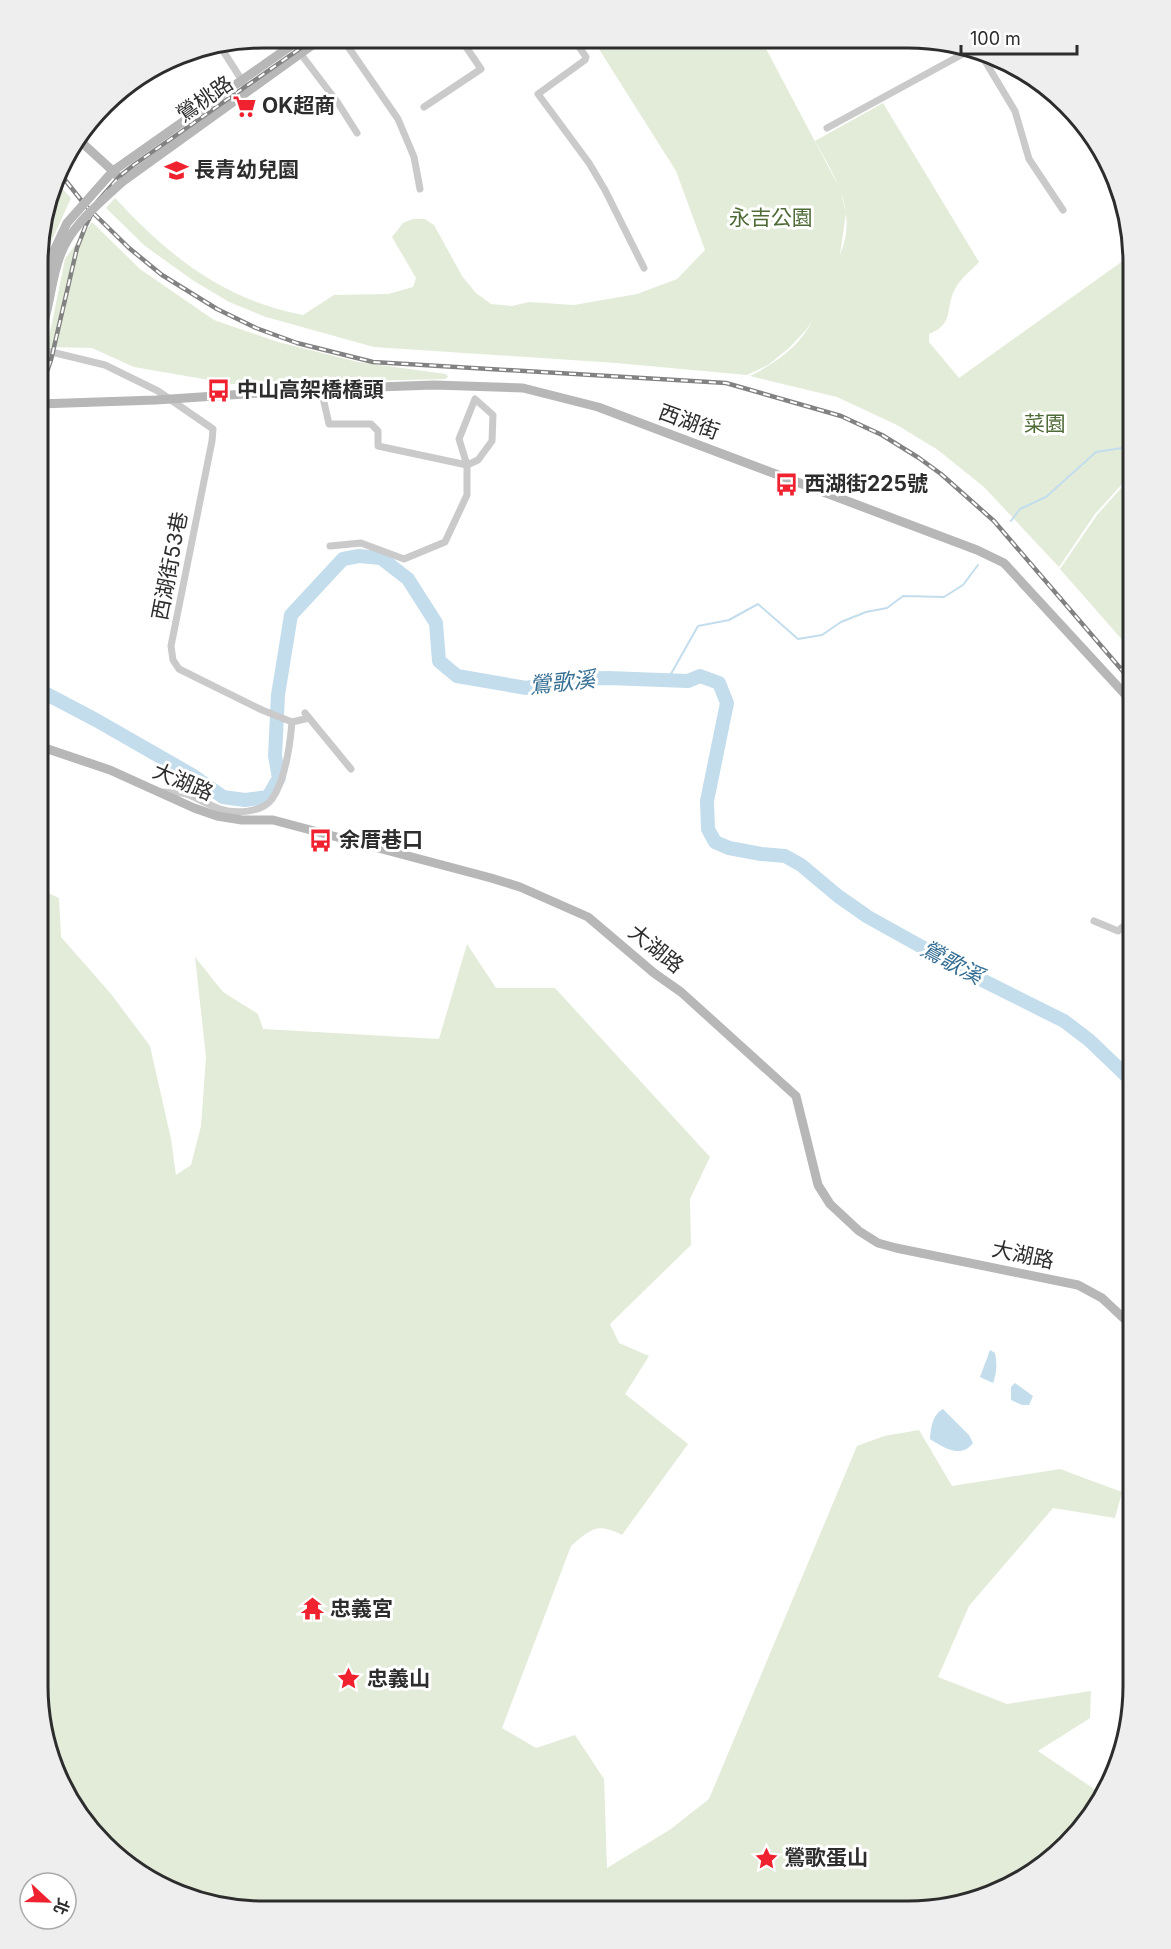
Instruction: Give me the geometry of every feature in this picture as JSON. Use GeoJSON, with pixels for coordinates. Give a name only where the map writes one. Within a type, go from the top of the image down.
{"type":"FeatureCollection","features":[{"type":"Feature","properties":{"kind":"street","name":"鶯桃路"},"geometry":{"type":"LineString","coordinates":[[48,273],[53,253],[67,223],[113,171],[288,48]]}},
{"type":"Feature","properties":{"kind":"street","name":"鶯桃路"},"geometry":{"type":"LineString","coordinates":[[48,308],[60,256],[75,228],[122,182],[307,48]]}},
{"type":"Feature","properties":{"kind":"street"},"geometry":{"type":"LineString","coordinates":[[349,48],[398,119],[414,157],[420,189]]}},
{"type":"Feature","properties":{"kind":"street"},"geometry":{"type":"LineString","coordinates":[[424,107],[482,69],[467,48]]}},
{"type":"Feature","properties":{"kind":"street"},"geometry":{"type":"LineString","coordinates":[[580,48],[586,57],[585,60],[538,94],[606,190],[644,268]]}},
{"type":"Feature","properties":{"kind":"street"},"geometry":{"type":"LineString","coordinates":[[224,52],[248,90]]}},
{"type":"Feature","properties":{"kind":"street"},"geometry":{"type":"LineString","coordinates":[[300,53],[338,103],[357,133]]}},
{"type":"Feature","properties":{"kind":"street"},"geometry":{"type":"LineString","coordinates":[[827,128],[962,55]]}},
{"type":"Feature","properties":{"kind":"street"},"geometry":{"type":"LineString","coordinates":[[986,62],[1015,111],[1029,159],[1063,210]]}},
{"type":"Feature","properties":{"kind":"street"},"geometry":{"type":"LineString","coordinates":[[83,145],[122,182]]}},
{"type":"Feature","properties":{"kind":"street"},"geometry":{"type":"LineString","coordinates":[[48,351],[105,365],[169,399]]}},
{"type":"Feature","properties":{"kind":"street","name":"西湖街"},"geometry":{"type":"LineString","coordinates":[[48,404],[434,385],[523,388],[598,407],[977,549],[1004,563],[1123,692]]}},
{"type":"Feature","properties":{"kind":"street"},"geometry":{"type":"LineString","coordinates":[[321,389],[329,424],[371,424],[378,431],[378,446],[467,465],[478,460],[492,441],[493,415],[475,399],[459,439],[467,465],[466,495],[445,542],[404,559],[361,543],[330,546]]}},
{"type":"Feature","properties":{"kind":"street","name":"西湖街53巷"},"geometry":{"type":"LineString","coordinates":[[169,399],[213,429],[171,646],[172,660],[179,669],[262,710],[292,722]]}},
{"type":"Feature","properties":{"kind":"street"},"geometry":{"type":"LineString","coordinates":[[157,792],[184,794],[222,810],[245,812],[260,807],[272,800],[282,774],[290,748],[292,722],[307,716],[351,769]]}},
{"type":"Feature","properties":{"kind":"street","name":"大湖路"},"geometry":{"type":"LineString","coordinates":[[48,749],[110,770],[217,816],[242,820],[273,820],[463,869],[520,887],[588,917],[681,992],[795,1096],[818,1185],[830,1204],[859,1232],[878,1244],[1078,1285],[1102,1298],[1123,1318]]}},
{"type":"Feature","properties":{"kind":"street"},"geometry":{"type":"LineString","coordinates":[[1094,921],[1118,931],[1123,927]]}},
{"type":"Feature","properties":{"kind":"green space"},"geometry":{"type":"Polygon","coordinates":[[[598,48],[766,48],[838,186],[815,141],[883,103],[979,262],[956,287],[943,325],[929,334],[929,342],[959,378],[1123,261],[1123,483],[1095,514],[1059,567],[984,487],[938,450],[897,425],[837,397],[750,376],[768,366],[794,346],[812,320],[789,348],[768,365],[747,375],[616,363],[374,347],[266,317],[229,302],[194,281],[145,246],[106,208],[115,198],[177,257],[222,287],[274,308],[303,315],[334,295],[388,294],[413,287],[416,278],[392,237],[403,223],[413,219],[425,219],[434,225],[462,276],[476,293],[491,304],[512,306],[529,302],[574,305],[637,294],[677,279],[705,250],[676,171],[598,48]],[[846,214],[840,255],[845,239],[846,214]]]}},
{"type":"Feature","properties":{"kind":"green space"},"geometry":{"type":"Polygon","coordinates":[[[61,188],[71,198],[48,248],[55,207],[61,188]]]}},
{"type":"Feature","properties":{"kind":"green space"},"geometry":{"type":"Polygon","coordinates":[[[92,222],[140,269],[214,320],[278,342],[358,362],[446,374],[448,377],[445,379],[232,384],[134,367],[92,348],[48,347],[65,259],[92,222]]]}},
{"type":"Feature","properties":{"kind":"green space"},"geometry":{"type":"Polygon","coordinates":[[[1123,486],[1123,641],[1060,569],[1097,515],[1123,486]]]}},
{"type":"Feature","properties":{"kind":"green space"},"geometry":{"type":"Polygon","coordinates":[[[48,893],[59,898],[61,937],[111,994],[150,1046],[171,1139],[176,1175],[191,1165],[201,1126],[206,1057],[195,957],[223,992],[258,1014],[263,1029],[439,1039],[467,944],[496,988],[555,988],[710,1157],[690,1199],[691,1245],[610,1324],[619,1343],[649,1356],[625,1394],[688,1444],[622,1535],[606,1529],[595,1529],[571,1546],[502,1728],[536,1748],[575,1735],[604,1779],[607,1868],[671,1829],[709,1799],[857,1446],[884,1436],[919,1430],[952,1486],[1060,1469],[1122,1492],[1115,1518],[1053,1508],[969,1606],[938,1677],[1007,1704],[1091,1691],[1090,1718],[1038,1751],[1094,1789],[1097,1788],[1070,1828],[1050,1848],[1027,1865],[977,1890],[922,1901],[249,1901],[207,1894],[181,1885],[155,1872],[121,1848],[92,1817],[70,1781],[55,1742],[48,1700],[48,893]]]}},
{"type":"Feature","properties":{"kind":"water"},"geometry":{"type":"Polygon","coordinates":[[[990,1350],[995,1353],[996,1361],[993,1383],[980,1377],[990,1350]]]}},
{"type":"Feature","properties":{"kind":"water"},"geometry":{"type":"Polygon","coordinates":[[[1015,1383],[1033,1396],[1029,1405],[1022,1405],[1011,1400],[1011,1387],[1015,1383]]]}},
{"type":"Feature","properties":{"kind":"water"},"geometry":{"type":"Polygon","coordinates":[[[943,1409],[969,1435],[973,1443],[968,1448],[952,1450],[930,1439],[934,1418],[943,1409]]]}},
{"type":"Feature","properties":{"kind":"waterway"},"geometry":{"type":"LineString","coordinates":[[1011,521],[1020,509],[1046,497],[1096,452],[1123,448]]}},
{"type":"Feature","properties":{"kind":"waterway","name":"鶯歌溪"},"geometry":{"type":"LineString","coordinates":[[48,695],[192,775],[223,797],[245,800],[268,797],[279,778],[275,756],[278,695],[291,615],[343,559],[359,556],[381,558],[408,579],[436,623],[439,661],[457,676],[526,688],[564,679],[688,681],[700,676],[719,683],[727,703],[707,801],[708,829],[715,842],[729,848],[785,856],[801,865],[838,896],[868,917],[976,977],[1064,1021],[1089,1040],[1123,1072]]}},
{"type":"Feature","properties":{"kind":"waterway"},"geometry":{"type":"LineString","coordinates":[[667,681],[698,626],[729,620],[758,604],[798,639],[822,635],[841,622],[866,612],[887,608],[903,596],[944,597],[963,585],[978,565]]}},
{"type":"Feature","properties":{"kind":"railway"},"geometry":{"type":"LineString","coordinates":[[48,368],[77,248],[98,201],[121,175],[135,164],[301,48]]}},
{"type":"Feature","properties":{"kind":"railway"},"geometry":{"type":"LineString","coordinates":[[65,179],[85,205],[129,248],[162,275],[217,309],[256,328],[297,343],[373,362],[726,383],[841,416],[882,435],[941,474],[994,521],[1123,671]]}},
{"type":"Feature","properties":{"kind":"place","name":"OK超商"},"geometry":{"type":"Point","coordinates":[244,106]}},
{"type":"Feature","properties":{"kind":"place","name":"長青幼兒園"},"geometry":{"type":"Point","coordinates":[176,170]}},
{"type":"Feature","properties":{"kind":"place","name":"中山高架橋橋頭"},"geometry":{"type":"Point","coordinates":[219,390]}},
{"type":"Feature","properties":{"kind":"place","name":"西湖街225號"},"geometry":{"type":"Point","coordinates":[786,484]}},
{"type":"Feature","properties":{"kind":"place","name":"余厝巷口"},"geometry":{"type":"Point","coordinates":[321,840]}},
{"type":"Feature","properties":{"kind":"place","name":"忠義宮"},"geometry":{"type":"Point","coordinates":[312,1609]}},
{"type":"Feature","properties":{"kind":"place","name":"忠義山"},"geometry":{"type":"Point","coordinates":[349,1679]}},
{"type":"Feature","properties":{"kind":"place","name":"鶯歌蛋山"},"geometry":{"type":"Point","coordinates":[766,1858]}},
{"type":"Feature","properties":{"kind":"park label","name":"永吉公園"},"geometry":{"type":"Point","coordinates":[771,218]}},
{"type":"Feature","properties":{"kind":"park label","name":"菜園"},"geometry":{"type":"Point","coordinates":[1045,424]}}]}
